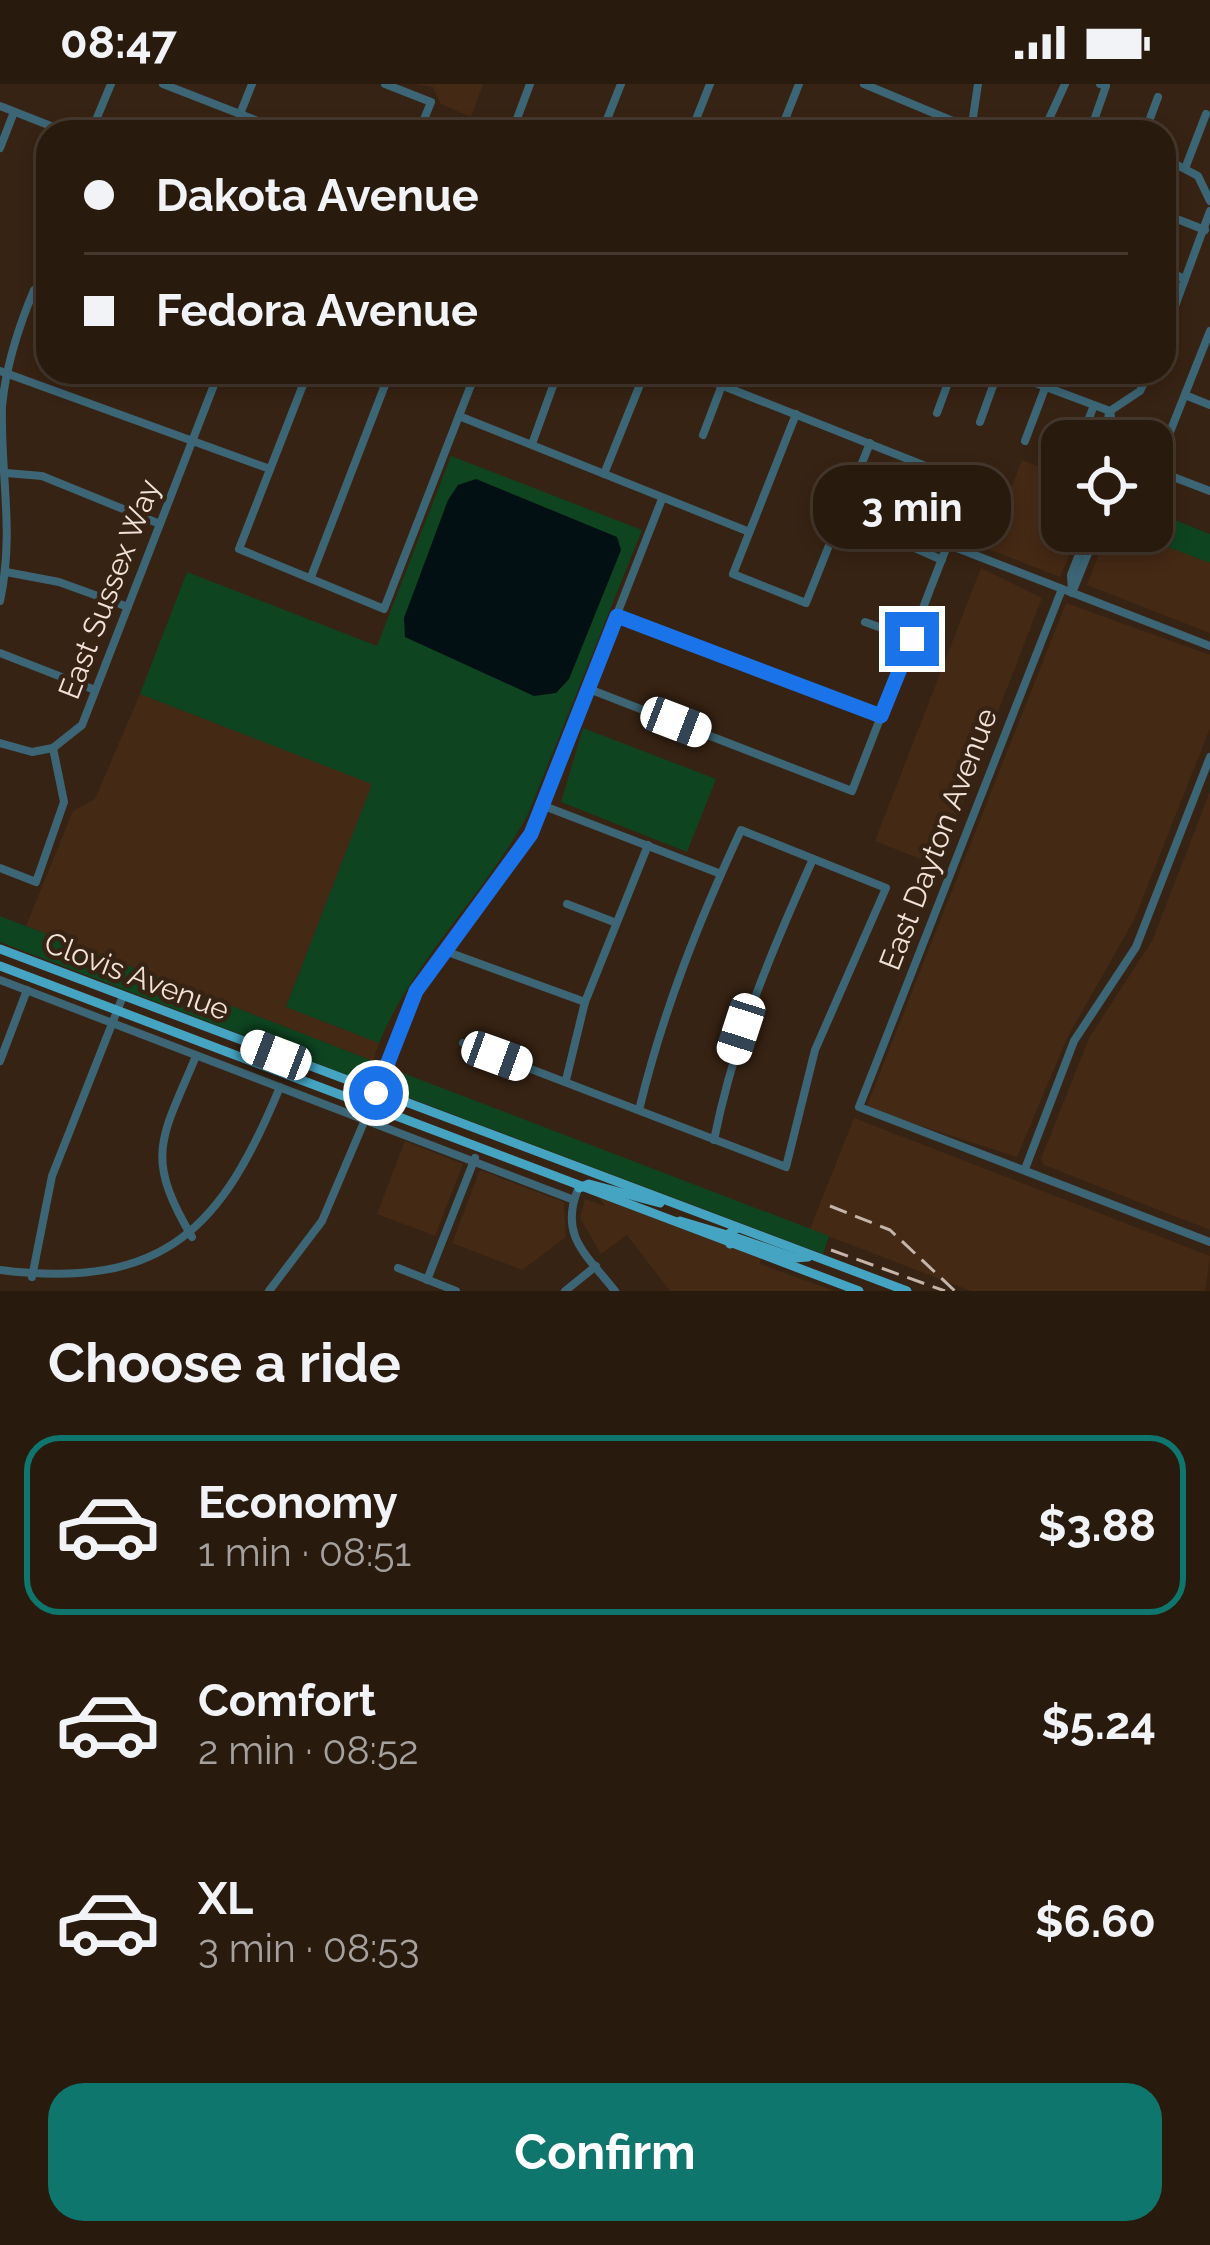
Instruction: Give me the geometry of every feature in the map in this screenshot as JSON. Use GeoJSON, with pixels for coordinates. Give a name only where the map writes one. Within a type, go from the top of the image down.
{"type":"FeatureCollection","features":[{"type":"Feature","properties":{"kind":"main road","name":"Clovis Avenue"},"geometry":{"type":"LineString","coordinates":[[0,949],[665,1203]]}},
{"type":"Feature","properties":{"kind":"main road","name":"Clovis Avenue"},"geometry":{"type":"LineString","coordinates":[[0,967],[370,1108],[576,1194]]}},
{"type":"Feature","properties":{"kind":"main road"},"geometry":{"type":"LineString","coordinates":[[576,1194],[589,1184],[644,1203],[665,1203],[907,1291]]}},
{"type":"Feature","properties":{"kind":"main road"},"geometry":{"type":"LineString","coordinates":[[576,1194],[676,1224],[859,1291]]}},
{"type":"Feature","properties":{"kind":"main road"},"geometry":{"type":"LineString","coordinates":[[676,1224],[682,1220],[727,1235],[736,1228]]}},
{"type":"Feature","properties":{"kind":"main road"},"geometry":{"type":"LineString","coordinates":[[730,1244],[737,1238],[795,1258],[814,1257]]}},
{"type":"Feature","properties":{"kind":"street"},"geometry":{"type":"LineString","coordinates":[[97,120],[111,84]]}},
{"type":"Feature","properties":{"kind":"street"},"geometry":{"type":"LineString","coordinates":[[163,84],[255,120]]}},
{"type":"Feature","properties":{"kind":"street"},"geometry":{"type":"LineString","coordinates":[[240,114],[252,84]]}},
{"type":"Feature","properties":{"kind":"street"},"geometry":{"type":"LineString","coordinates":[[386,84],[430,102],[423,120]]}},
{"type":"Feature","properties":{"kind":"street"},"geometry":{"type":"LineString","coordinates":[[516,120],[530,84]]}},
{"type":"Feature","properties":{"kind":"street"},"geometry":{"type":"LineString","coordinates":[[607,120],[621,84]]}},
{"type":"Feature","properties":{"kind":"street"},"geometry":{"type":"LineString","coordinates":[[696,120],[710,84]]}},
{"type":"Feature","properties":{"kind":"street"},"geometry":{"type":"LineString","coordinates":[[785,120],[799,84]]}},
{"type":"Feature","properties":{"kind":"street"},"geometry":{"type":"LineString","coordinates":[[864,84],[948,120]]}},
{"type":"Feature","properties":{"kind":"street"},"geometry":{"type":"LineString","coordinates":[[973,120],[978,84]]}},
{"type":"Feature","properties":{"kind":"street"},"geometry":{"type":"LineString","coordinates":[[1050,120],[1064,84]]}},
{"type":"Feature","properties":{"kind":"street"},"geometry":{"type":"LineString","coordinates":[[1097,120],[1106,86],[1100,84]]}},
{"type":"Feature","properties":{"kind":"street"},"geometry":{"type":"LineString","coordinates":[[1150,120],[1158,98]]}},
{"type":"Feature","properties":{"kind":"street"},"geometry":{"type":"LineString","coordinates":[[0,106],[36,120]]}},
{"type":"Feature","properties":{"kind":"street"},"geometry":{"type":"LineString","coordinates":[[0,148],[14,112]]}},
{"type":"Feature","properties":{"kind":"street"},"geometry":{"type":"LineString","coordinates":[[1186,166],[1206,114]]}},
{"type":"Feature","properties":{"kind":"street"},"geometry":{"type":"LineString","coordinates":[[1176,162],[1186,166],[1210,201]]}},
{"type":"Feature","properties":{"kind":"street"},"geometry":{"type":"LineString","coordinates":[[1176,302],[1210,212]]}},
{"type":"Feature","properties":{"kind":"street"},"geometry":{"type":"LineString","coordinates":[[1176,219],[1205,230]]}},
{"type":"Feature","properties":{"kind":"street"},"geometry":{"type":"LineString","coordinates":[[1176,276],[1185,279]]}},
{"type":"Feature","properties":{"kind":"street"},"geometry":{"type":"LineString","coordinates":[[0,601],[6,572],[4,372],[36,291]]}},
{"type":"Feature","properties":{"kind":"street"},"geometry":{"type":"LineString","coordinates":[[1173,424],[1210,331]]}},
{"type":"Feature","properties":{"kind":"street"},"geometry":{"type":"LineString","coordinates":[[4,372],[36,383]]}},
{"type":"Feature","properties":{"kind":"street"},"geometry":{"type":"LineString","coordinates":[[38,384],[270,469]]}},
{"type":"Feature","properties":{"kind":"street","name":"East Sussex Way"},"geometry":{"type":"LineString","coordinates":[[53,748],[79,730],[214,384]]}},
{"type":"Feature","properties":{"kind":"street"},"geometry":{"type":"LineString","coordinates":[[303,384],[239,549],[384,609],[471,384]]}},
{"type":"Feature","properties":{"kind":"street"},"geometry":{"type":"LineString","coordinates":[[311,577],[385,384]]}},
{"type":"Feature","properties":{"kind":"street"},"geometry":{"type":"LineString","coordinates":[[532,444],[554,384]]}},
{"type":"Feature","properties":{"kind":"street"},"geometry":{"type":"LineString","coordinates":[[604,474],[640,384]]}},
{"type":"Feature","properties":{"kind":"street"},"geometry":{"type":"LineString","coordinates":[[937,412],[948,384]]}},
{"type":"Feature","properties":{"kind":"street"},"geometry":{"type":"LineString","coordinates":[[980,422],[997,384]]}},
{"type":"Feature","properties":{"kind":"street"},"geometry":{"type":"LineString","coordinates":[[1034,384],[1093,408],[1110,410],[1143,384]]}},
{"type":"Feature","properties":{"kind":"street"},"geometry":{"type":"LineString","coordinates":[[589,688],[852,790],[971,484],[722,385],[703,435]]}},
{"type":"Feature","properties":{"kind":"street"},"geometry":{"type":"LineString","coordinates":[[1024,441],[1045,388]]}},
{"type":"Feature","properties":{"kind":"street"},"geometry":{"type":"LineString","coordinates":[[1185,395],[1210,405]]}},
{"type":"Feature","properties":{"kind":"street"},"geometry":{"type":"LineString","coordinates":[[1088,420],[1093,408]]}},
{"type":"Feature","properties":{"kind":"street"},"geometry":{"type":"LineString","coordinates":[[1110,410],[1110,420]]}},
{"type":"Feature","properties":{"kind":"street"},"geometry":{"type":"LineString","coordinates":[[796,414],[733,574],[806,603],[870,443]]}},
{"type":"Feature","properties":{"kind":"street"},"geometry":{"type":"LineString","coordinates":[[459,416],[747,531]]}},
{"type":"Feature","properties":{"kind":"street"},"geometry":{"type":"LineString","coordinates":[[6,473],[42,476],[160,524]]}},
{"type":"Feature","properties":{"kind":"street"},"geometry":{"type":"LineString","coordinates":[[1173,477],[1210,491]]}},
{"type":"Feature","properties":{"kind":"street"},"geometry":{"type":"LineString","coordinates":[[370,1108],[416,991],[514,860],[544,806],[662,499]]}},
{"type":"Feature","properties":{"kind":"street"},"geometry":{"type":"LineString","coordinates":[[897,540],[942,560]]}},
{"type":"Feature","properties":{"kind":"street"},"geometry":{"type":"LineString","coordinates":[[949,545],[1210,646]]}},
{"type":"Feature","properties":{"kind":"street"},"geometry":{"type":"LineString","coordinates":[[1067,591],[1080,552]]}},
{"type":"Feature","properties":{"kind":"street"},"geometry":{"type":"LineString","coordinates":[[1067,591],[1086,552]]}},
{"type":"Feature","properties":{"kind":"street"},"geometry":{"type":"LineString","coordinates":[[6,572],[59,583],[128,607]]}},
{"type":"Feature","properties":{"kind":"street","name":"East Dayton Avenue"},"geometry":{"type":"LineString","coordinates":[[1025,1169],[860,1107],[1067,591]]}},
{"type":"Feature","properties":{"kind":"street"},"geometry":{"type":"LineString","coordinates":[[617,616],[881,716]]}},
{"type":"Feature","properties":{"kind":"street"},"geometry":{"type":"LineString","coordinates":[[866,622],[912,639]]}},
{"type":"Feature","properties":{"kind":"street"},"geometry":{"type":"LineString","coordinates":[[0,653],[95,690]]}},
{"type":"Feature","properties":{"kind":"street"},"geometry":{"type":"LineString","coordinates":[[0,868],[36,882],[64,802],[53,748],[32,752],[1,746]]}},
{"type":"Feature","properties":{"kind":"street"},"geometry":{"type":"LineString","coordinates":[[1210,757],[1141,935],[1074,1041],[1025,1169],[1210,1242]]}},
{"type":"Feature","properties":{"kind":"street"},"geometry":{"type":"LineString","coordinates":[[544,806],[721,874]]}},
{"type":"Feature","properties":{"kind":"street"},"geometry":{"type":"LineString","coordinates":[[464,1043],[566,1081],[639,1111],[786,1167],[815,1050],[886,888],[741,830],[661,1019],[639,1111]]}},
{"type":"Feature","properties":{"kind":"street"},"geometry":{"type":"LineString","coordinates":[[566,1081],[585,1003],[648,844]]}},
{"type":"Feature","properties":{"kind":"street"},"geometry":{"type":"LineString","coordinates":[[714,1140],[728,1068],[754,991],[813,859]]}},
{"type":"Feature","properties":{"kind":"street"},"geometry":{"type":"LineString","coordinates":[[567,904],[614,922]]}},
{"type":"Feature","properties":{"kind":"street"},"geometry":{"type":"LineString","coordinates":[[445,951],[585,1003]]}},
{"type":"Feature","properties":{"kind":"street"},"geometry":{"type":"LineString","coordinates":[[0,980],[364,1122],[476,1156],[428,1280]]}},
{"type":"Feature","properties":{"kind":"street"},"geometry":{"type":"LineString","coordinates":[[0,1061],[27,990]]}},
{"type":"Feature","properties":{"kind":"street"},"geometry":{"type":"LineString","coordinates":[[32,1277],[52,1176],[123,996]]}},
{"type":"Feature","properties":{"kind":"street"},"geometry":{"type":"LineString","coordinates":[[192,1237],[164,1188],[160,1156],[196,1055]]}},
{"type":"Feature","properties":{"kind":"street"},"geometry":{"type":"LineString","coordinates":[[0,1270],[69,1281],[119,1275],[192,1237],[237,1185],[280,1087]]}},
{"type":"Feature","properties":{"kind":"street"},"geometry":{"type":"LineString","coordinates":[[269,1291],[322,1221],[364,1122]]}},
{"type":"Feature","properties":{"kind":"street"},"geometry":{"type":"LineString","coordinates":[[576,1194],[570,1231],[615,1291]]}},
{"type":"Feature","properties":{"kind":"street"},"geometry":{"type":"LineString","coordinates":[[565,1291],[596,1266]]}},
{"type":"Feature","properties":{"kind":"street"},"geometry":{"type":"LineString","coordinates":[[398,1268],[456,1291]]}},
{"type":"Feature","properties":{"kind":"shaded area"},"geometry":{"type":"Polygon","coordinates":[[[415,84],[483,84],[471,117],[441,104],[433,87],[415,84]]]}},
{"type":"Feature","properties":{"kind":"shaded area"},"geometry":{"type":"Polygon","coordinates":[[[1022,460],[1041,468],[1041,552],[1071,552],[1060,577],[988,549],[1022,460]]]}},
{"type":"Feature","properties":{"kind":"shaded area"},"geometry":{"type":"Polygon","coordinates":[[[476,479],[617,537],[621,550],[569,679],[556,693],[534,696],[405,637],[404,618],[448,500],[458,485],[476,479]]]}},
{"type":"Feature","properties":{"kind":"shaded area"},"geometry":{"type":"Polygon","coordinates":[[[1173,549],[1210,563],[1210,633],[1087,585],[1100,552],[1173,549]]]}},
{"type":"Feature","properties":{"kind":"shaded area"},"geometry":{"type":"Polygon","coordinates":[[[981,568],[1042,598],[938,866],[875,841],[981,568]]]}},
{"type":"Feature","properties":{"kind":"shaded area"},"geometry":{"type":"Polygon","coordinates":[[[1066,603],[1210,655],[1210,728],[1134,920],[1067,1038],[1017,1157],[866,1108],[1066,603]]]}},
{"type":"Feature","properties":{"kind":"shaded area"},"geometry":{"type":"Polygon","coordinates":[[[140,694],[373,784],[286,1007],[379,1043],[373,1061],[26,926],[73,811],[95,799],[140,694]]]}},
{"type":"Feature","properties":{"kind":"shaded area"},"geometry":{"type":"Polygon","coordinates":[[[1210,792],[1210,1230],[1044,1165],[1041,1159],[1089,1038],[1152,941],[1210,792]]]}},
{"type":"Feature","properties":{"kind":"shaded area"},"geometry":{"type":"Polygon","coordinates":[[[854,1118],[1210,1256],[1205,1291],[971,1291],[810,1229],[854,1118]]]}},
{"type":"Feature","properties":{"kind":"shaded area"},"geometry":{"type":"Polygon","coordinates":[[[405,1141],[463,1164],[435,1236],[377,1214],[405,1141]]]}},
{"type":"Feature","properties":{"kind":"shaded area"},"geometry":{"type":"Polygon","coordinates":[[[480,1170],[564,1202],[566,1237],[522,1270],[452,1243],[480,1170]]]}},
{"type":"Feature","properties":{"kind":"shaded area"},"geometry":{"type":"Polygon","coordinates":[[[597,1195],[834,1291],[670,1291],[627,1235],[601,1254],[580,1218],[585,1199],[605,1206],[597,1195]]]}},
{"type":"Feature","properties":{"kind":"green space"},"geometry":{"type":"Polygon","coordinates":[[[451,456],[642,530],[528,814],[411,982],[379,1043],[286,1007],[372,784],[140,694],[187,572],[377,646],[451,456]]]}},
{"type":"Feature","properties":{"kind":"green space"},"geometry":{"type":"Polygon","coordinates":[[[1173,519],[1210,534],[1210,563],[1173,549],[1173,519]]]}},
{"type":"Feature","properties":{"kind":"green space"},"geometry":{"type":"Polygon","coordinates":[[[583,728],[716,779],[687,852],[561,802],[583,728]]]}},
{"type":"Feature","properties":{"kind":"green space"},"geometry":{"type":"Polygon","coordinates":[[[0,916],[373,1061],[360,1080],[0,942],[0,916]]]}},
{"type":"Feature","properties":{"kind":"green space"},"geometry":{"type":"Polygon","coordinates":[[[395,1070],[829,1236],[823,1254],[391,1091],[395,1070]]]}},
{"type":"Feature","properties":{"kind":"railway"},"geometry":{"type":"LineString","coordinates":[[830,1206],[890,1230],[955,1291]]}},
{"type":"Feature","properties":{"kind":"railway"},"geometry":{"type":"LineString","coordinates":[[831,1250],[945,1291]]}},
{"type":"Feature","properties":{"kind":"route"},"geometry":{"type":"LineString","coordinates":[[376,1093],[416,991],[531,834],[617,616],[881,716],[912,639]]}}]}
